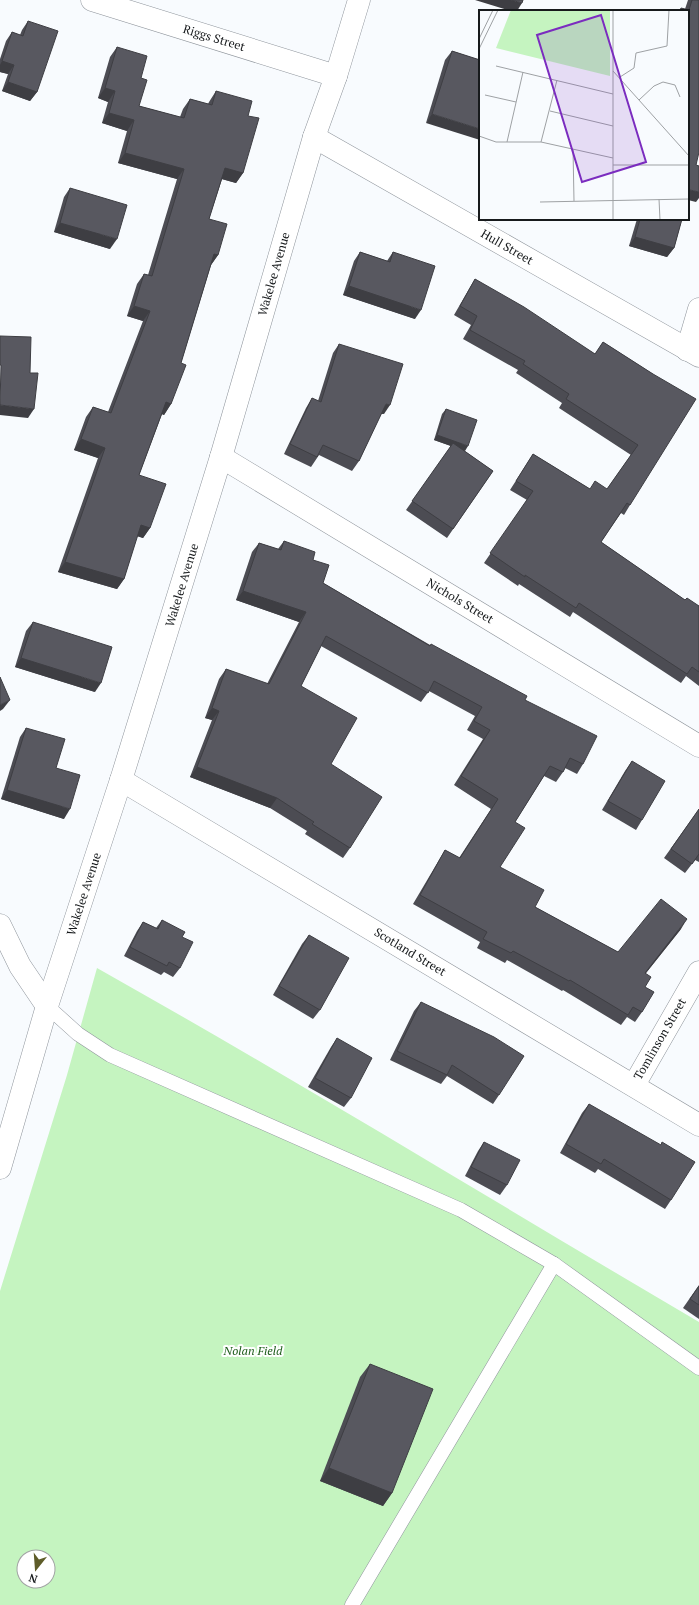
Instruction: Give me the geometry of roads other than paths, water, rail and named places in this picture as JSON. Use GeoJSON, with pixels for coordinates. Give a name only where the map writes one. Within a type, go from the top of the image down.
{"type":"FeatureCollection","features":[{"type":"Feature","properties":{"kind":"street","name":"Riggs Street"},"geometry":{"type":"LineString","coordinates":[[92,0],[336,76]]}},
{"type":"Feature","properties":{"kind":"street","name":"Wakelee Avenue"},"geometry":{"type":"LineString","coordinates":[[0,1168],[47,1006],[121,780],[222,457],[314,137],[336,76],[359,0]]}},
{"type":"Feature","properties":{"kind":"street","name":"Hull Street"},"geometry":{"type":"LineString","coordinates":[[314,137],[693,353]]}},
{"type":"Feature","properties":{"kind":"street"},"geometry":{"type":"LineString","coordinates":[[693,353],[699,309]]}},
{"type":"Feature","properties":{"kind":"street","name":"Nichols Street"},"geometry":{"type":"LineString","coordinates":[[222,457],[699,746]]}},
{"type":"Feature","properties":{"kind":"street","name":"Scotland Street"},"geometry":{"type":"LineString","coordinates":[[121,780],[699,1124]]}},
{"type":"Feature","properties":{"kind":"street"},"geometry":{"type":"LineString","coordinates":[[0,926],[20,966],[47,1006]]}},
{"type":"Feature","properties":{"kind":"street","name":"Tomlinson Street"},"geometry":{"type":"LineString","coordinates":[[634,1086],[699,972]]}},
{"type":"Feature","properties":{"kind":"lane"},"geometry":{"type":"LineString","coordinates":[[47,1006],[78,1034],[110,1055],[462,1210],[554,1264],[699,1368]]}},
{"type":"Feature","properties":{"kind":"lane"},"geometry":{"type":"LineString","coordinates":[[352,1605],[554,1264]]}},
{"type":"Feature","properties":{"kind":"park label","name":"Nolan Field"},"geometry":{"type":"Point","coordinates":[253,1351]}}]}
